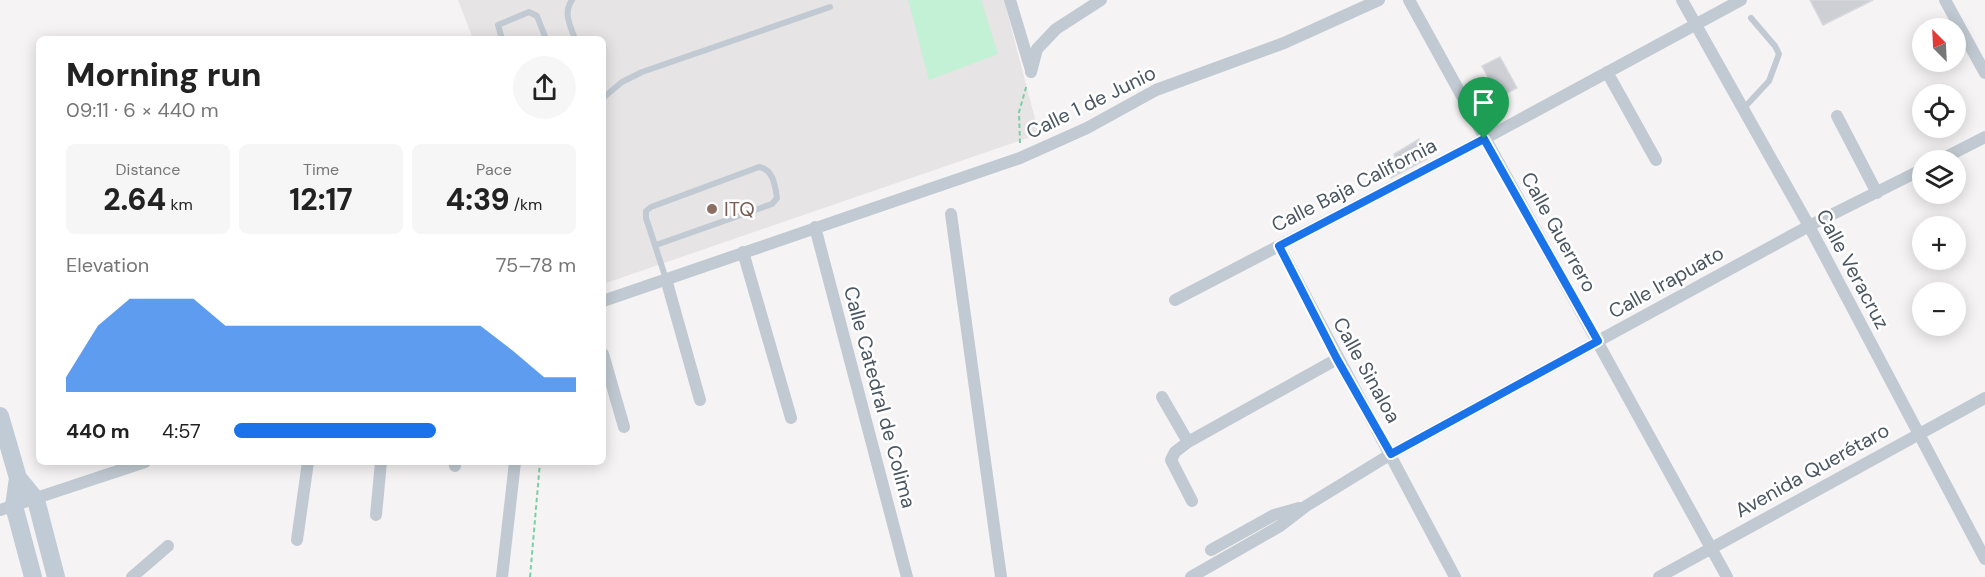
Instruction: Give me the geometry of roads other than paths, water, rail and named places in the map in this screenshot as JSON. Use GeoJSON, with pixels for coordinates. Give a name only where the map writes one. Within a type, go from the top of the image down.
{"type":"FeatureCollection","features":[{"type":"Feature","properties":{"kind":"street"},"geometry":{"type":"LineString","coordinates":[[1011,0],[1031,72],[1037,49],[1056,29],[1101,0]]}},
{"type":"Feature","properties":{"kind":"street","name":"Calle 1 de Junio"},"geometry":{"type":"LineString","coordinates":[[606,300],[1020,158],[1086,128],[1156,90],[1284,43],[1379,0]]}},
{"type":"Feature","properties":{"kind":"street","name":"Calle Guerrero"},"geometry":{"type":"LineString","coordinates":[[1409,0],[1727,577]]}},
{"type":"Feature","properties":{"kind":"street","name":"Calle Veracruz"},"geometry":{"type":"LineString","coordinates":[[1682,0],[1809,226],[1985,559]]}},
{"type":"Feature","properties":{"kind":"street","name":"Calle Baja California"},"geometry":{"type":"LineString","coordinates":[[1175,300],[1484,139],[1741,0]]}},
{"type":"Feature","properties":{"kind":"street"},"geometry":{"type":"LineString","coordinates":[[1945,0],[1985,73]]}},
{"type":"Feature","properties":{"kind":"street"},"geometry":{"type":"LineString","coordinates":[[1607,72],[1656,160]]}},
{"type":"Feature","properties":{"kind":"street"},"geometry":{"type":"LineString","coordinates":[[1837,116],[1877,193]]}},
{"type":"Feature","properties":{"kind":"street"},"geometry":{"type":"LineString","coordinates":[[1960,150],[1985,137]]}},
{"type":"Feature","properties":{"kind":"street","name":"Calle Irapuato"},"geometry":{"type":"LineString","coordinates":[[1191,577],[1280,526],[1306,506],[1391,454],[1809,226],[1912,175]]}},
{"type":"Feature","properties":{"kind":"street"},"geometry":{"type":"LineString","coordinates":[[951,214],[1001,577]]}},
{"type":"Feature","properties":{"kind":"street","name":"Calle Catedral de Colima"},"geometry":{"type":"LineString","coordinates":[[815,227],[907,577]]}},
{"type":"Feature","properties":{"kind":"street","name":"Calle Sinaloa"},"geometry":{"type":"LineString","coordinates":[[1279,246],[1337,359],[1391,454],[1455,577]]}},
{"type":"Feature","properties":{"kind":"street"},"geometry":{"type":"LineString","coordinates":[[742,252],[791,418]]}},
{"type":"Feature","properties":{"kind":"street"},"geometry":{"type":"LineString","coordinates":[[666,279],[700,400]]}},
{"type":"Feature","properties":{"kind":"street"},"geometry":{"type":"LineString","coordinates":[[1192,501],[1171,460],[1175,452],[1188,442],[1337,359]]}},
{"type":"Feature","properties":{"kind":"street"},"geometry":{"type":"LineString","coordinates":[[606,364],[624,427]]}},
{"type":"Feature","properties":{"kind":"street"},"geometry":{"type":"LineString","coordinates":[[1162,397],[1188,442]]}},
{"type":"Feature","properties":{"kind":"street","name":"Avenida Querétaro"},"geometry":{"type":"LineString","coordinates":[[1659,577],[1985,398]]}},
{"type":"Feature","properties":{"kind":"street"},"geometry":{"type":"LineString","coordinates":[[0,416],[18,478],[36,500],[56,577]]}},
{"type":"Feature","properties":{"kind":"street"},"geometry":{"type":"LineString","coordinates":[[7,508],[136,465]]}},
{"type":"Feature","properties":{"kind":"street"},"geometry":{"type":"LineString","coordinates":[[297,540],[308,465]]}},
{"type":"Feature","properties":{"kind":"street"},"geometry":{"type":"LineString","coordinates":[[376,515],[381,465]]}},
{"type":"Feature","properties":{"kind":"street"},"geometry":{"type":"LineString","coordinates":[[502,577],[515,465]]}},
{"type":"Feature","properties":{"kind":"street"},"geometry":{"type":"LineString","coordinates":[[18,478],[7,508],[33,577]]}},
{"type":"Feature","properties":{"kind":"street","name":"Calle Irapuato"},"geometry":{"type":"LineString","coordinates":[[1211,550],[1274,515],[1306,506]]}},
{"type":"Feature","properties":{"kind":"street"},"geometry":{"type":"LineString","coordinates":[[132,577],[168,546]]}},
{"type":"Feature","properties":{"kind":"lane"},"geometry":{"type":"LineString","coordinates":[[572,0],[567,8],[567,19],[574,36]]}},
{"type":"Feature","properties":{"kind":"lane"},"geometry":{"type":"LineString","coordinates":[[606,95],[622,82],[642,72],[830,7]]}},
{"type":"Feature","properties":{"kind":"lane"},"geometry":{"type":"LineString","coordinates":[[501,36],[498,25],[529,12],[537,16],[545,36]]}},
{"type":"Feature","properties":{"kind":"lane"},"geometry":{"type":"LineString","coordinates":[[1742,109],[1748,106],[1769,81],[1779,54],[1751,18]]}},
{"type":"Feature","properties":{"kind":"lane"},"geometry":{"type":"LineString","coordinates":[[656,245],[771,204],[777,198],[770,172],[759,167],[651,207],[646,211],[646,218],[666,279]]}},
{"type":"Feature","properties":{"kind":"place","name":"ITQ"},"geometry":{"type":"Point","coordinates":[712,209]}}]}
